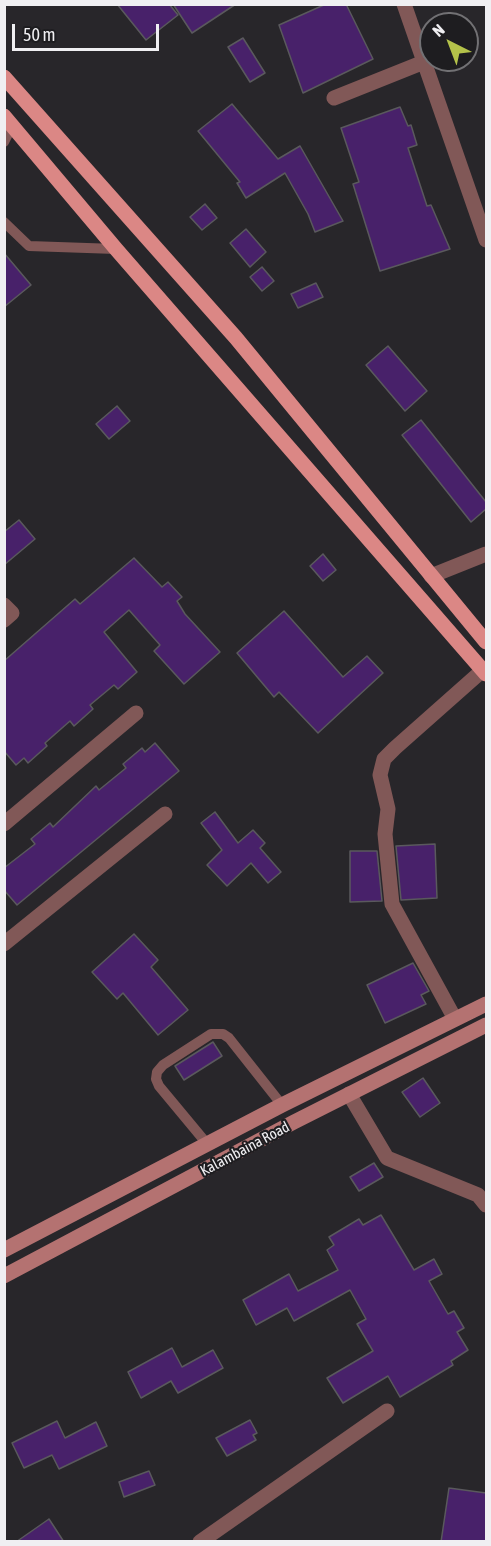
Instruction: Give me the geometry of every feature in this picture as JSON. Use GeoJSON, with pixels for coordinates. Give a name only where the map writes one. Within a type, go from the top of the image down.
{"type":"FeatureCollection","features":[{"type":"Feature","properties":{"kind":"main road"},"geometry":{"type":"LineString","coordinates":[[4,77],[236,338],[486,642]]}},
{"type":"Feature","properties":{"kind":"main road"},"geometry":{"type":"LineString","coordinates":[[8,121],[116,249],[485,672]]}},
{"type":"Feature","properties":{"kind":"main road","name":"Kalambaina Road"},"geometry":{"type":"LineString","coordinates":[[4,1250],[282,1105],[486,1004]]}},
{"type":"Feature","properties":{"kind":"main road","name":"Kalambaina Road"},"geometry":{"type":"LineString","coordinates":[[4,1276],[486,1025]]}},
{"type":"Feature","properties":{"kind":"street"},"geometry":{"type":"LineString","coordinates":[[404,4],[419,48]]}},
{"type":"Feature","properties":{"kind":"street"},"geometry":{"type":"LineString","coordinates":[[334,98],[419,64]]}},
{"type":"Feature","properties":{"kind":"street"},"geometry":{"type":"LineString","coordinates":[[427,72],[486,240]]}},
{"type":"Feature","properties":{"kind":"street"},"geometry":{"type":"LineString","coordinates":[[431,576],[486,554]]}},
{"type":"Feature","properties":{"kind":"street"},"geometry":{"type":"LineString","coordinates":[[4,605],[12,614],[4,620]]}},
{"type":"Feature","properties":{"kind":"street"},"geometry":{"type":"LineString","coordinates":[[455,1019],[392,904],[385,834],[388,809],[380,775],[384,759],[395,748],[485,672]]}},
{"type":"Feature","properties":{"kind":"street"},"geometry":{"type":"LineString","coordinates":[[4,824],[136,713]]}},
{"type":"Feature","properties":{"kind":"street"},"geometry":{"type":"LineString","coordinates":[[4,944],[165,814]]}},
{"type":"Feature","properties":{"kind":"street"},"geometry":{"type":"LineString","coordinates":[[349,1095],[387,1158],[478,1196],[486,1204]]}},
{"type":"Feature","properties":{"kind":"street"},"geometry":{"type":"LineString","coordinates":[[200,1542],[387,1411]]}},
{"type":"Feature","properties":{"kind":"lane"},"geometry":{"type":"LineString","coordinates":[[4,142],[8,121]]}},
{"type":"Feature","properties":{"kind":"lane"},"geometry":{"type":"LineString","coordinates":[[4,222],[29,246],[116,249]]}},
{"type":"Feature","properties":{"kind":"lane"},"geometry":{"type":"LineString","coordinates":[[208,1145],[159,1086],[156,1079],[157,1072],[163,1065],[211,1034],[223,1034],[229,1038],[282,1105]]}},
{"type":"Feature","properties":{"kind":"building"},"geometry":{"type":"Polygon","coordinates":[[[117,4],[169,4],[178,15],[146,40],[117,4]]]}},
{"type":"Feature","properties":{"kind":"building"},"geometry":{"type":"Polygon","coordinates":[[[173,4],[236,4],[192,33],[173,4]]]}},
{"type":"Feature","properties":{"kind":"building"},"geometry":{"type":"Polygon","coordinates":[[[326,4],[346,4],[373,59],[303,93],[279,25],[326,4]]]}},
{"type":"Feature","properties":{"kind":"building"},"geometry":{"type":"Polygon","coordinates":[[[243,38],[265,73],[250,82],[228,47],[243,38]]]}},
{"type":"Feature","properties":{"kind":"building"},"geometry":{"type":"Polygon","coordinates":[[[232,104],[278,159],[300,146],[343,221],[315,232],[308,214],[285,173],[246,198],[237,183],[240,182],[198,131],[232,104]]]}},
{"type":"Feature","properties":{"kind":"building"},"geometry":{"type":"Polygon","coordinates":[[[400,107],[408,126],[411,125],[417,145],[408,148],[427,206],[431,205],[450,249],[380,271],[353,184],[359,182],[341,128],[400,107]]]}},
{"type":"Feature","properties":{"kind":"building"},"geometry":{"type":"Polygon","coordinates":[[[205,204],[217,218],[202,230],[190,217],[205,204]]]}},
{"type":"Feature","properties":{"kind":"building"},"geometry":{"type":"Polygon","coordinates":[[[246,229],[266,252],[250,267],[230,243],[246,229]]]}},
{"type":"Feature","properties":{"kind":"building"},"geometry":{"type":"Polygon","coordinates":[[[4,253],[31,285],[4,307],[4,253]]]}},
{"type":"Feature","properties":{"kind":"building"},"geometry":{"type":"Polygon","coordinates":[[[262,267],[274,281],[262,291],[250,277],[262,267]]]}},
{"type":"Feature","properties":{"kind":"building"},"geometry":{"type":"Polygon","coordinates":[[[316,283],[323,297],[298,308],[291,294],[316,283]]]}},
{"type":"Feature","properties":{"kind":"building"},"geometry":{"type":"Polygon","coordinates":[[[388,346],[427,391],[405,411],[366,365],[388,346]]]}},
{"type":"Feature","properties":{"kind":"building"},"geometry":{"type":"Polygon","coordinates":[[[117,406],[130,421],[109,439],[96,424],[117,406]]]}},
{"type":"Feature","properties":{"kind":"building"},"geometry":{"type":"Polygon","coordinates":[[[421,420],[486,502],[486,509],[471,522],[402,435],[421,420]]]}},
{"type":"Feature","properties":{"kind":"building"},"geometry":{"type":"Polygon","coordinates":[[[19,520],[35,539],[4,565],[4,532],[19,520]]]}},
{"type":"Feature","properties":{"kind":"building"},"geometry":{"type":"Polygon","coordinates":[[[323,554],[336,570],[323,581],[310,566],[323,554]]]}},
{"type":"Feature","properties":{"kind":"building"},"geometry":{"type":"Polygon","coordinates":[[[134,558],[162,587],[168,582],[182,597],[177,601],[185,614],[220,652],[184,684],[154,651],[160,645],[129,610],[104,632],[137,672],[118,689],[114,685],[90,705],[93,709],[74,726],[70,721],[45,743],[47,746],[28,763],[24,758],[16,765],[4,751],[4,661],[75,599],[80,604],[134,558]]]}},
{"type":"Feature","properties":{"kind":"building"},"geometry":{"type":"Polygon","coordinates":[[[284,611],[343,677],[367,656],[383,673],[318,733],[279,692],[274,697],[237,653],[284,611]]]}},
{"type":"Feature","properties":{"kind":"building"},"geometry":{"type":"Polygon","coordinates":[[[155,743],[179,771],[17,905],[4,890],[4,868],[35,844],[31,839],[50,823],[53,827],[96,786],[99,790],[126,768],[123,764],[142,748],[145,752],[155,743]]]}},
{"type":"Feature","properties":{"kind":"building"},"geometry":{"type":"Polygon","coordinates":[[[215,812],[238,843],[253,830],[265,843],[260,848],[281,872],[268,883],[251,863],[227,886],[207,865],[222,850],[201,823],[215,812]]]}},
{"type":"Feature","properties":{"kind":"building"},"geometry":{"type":"Polygon","coordinates":[[[435,844],[437,898],[401,900],[396,846],[435,844]]]}},
{"type":"Feature","properties":{"kind":"building"},"geometry":{"type":"Polygon","coordinates":[[[350,851],[377,851],[382,901],[350,902],[350,851]]]}},
{"type":"Feature","properties":{"kind":"building"},"geometry":{"type":"Polygon","coordinates":[[[134,934],[158,960],[151,967],[188,1010],[158,1035],[123,993],[117,999],[92,972],[134,934]]]}},
{"type":"Feature","properties":{"kind":"building"},"geometry":{"type":"Polygon","coordinates":[[[413,963],[429,991],[421,995],[426,1004],[385,1023],[367,985],[413,963]]]}},
{"type":"Feature","properties":{"kind":"building"},"geometry":{"type":"Polygon","coordinates":[[[213,1042],[222,1056],[184,1080],[175,1066],[213,1042]]]}},
{"type":"Feature","properties":{"kind":"building"},"geometry":{"type":"Polygon","coordinates":[[[423,1078],[440,1103],[420,1117],[402,1092],[423,1078]]]}},
{"type":"Feature","properties":{"kind":"building"},"geometry":{"type":"Polygon","coordinates":[[[374,1163],[383,1177],[359,1191],[350,1177],[374,1163]]]}},
{"type":"Feature","properties":{"kind":"building"},"geometry":{"type":"Polygon","coordinates":[[[381,1215],[414,1270],[434,1259],[442,1274],[429,1281],[448,1314],[454,1311],[464,1328],[457,1332],[468,1350],[451,1361],[453,1365],[400,1397],[388,1376],[343,1403],[327,1378],[373,1351],[357,1324],[366,1319],[350,1290],[294,1321],[287,1308],[256,1325],[243,1300],[289,1274],[298,1291],[338,1270],[327,1250],[334,1245],[329,1237],[359,1219],[363,1225],[381,1215]]]}},
{"type":"Feature","properties":{"kind":"building"},"geometry":{"type":"Polygon","coordinates":[[[172,1348],[182,1367],[213,1350],[223,1368],[178,1393],[171,1381],[141,1398],[128,1372],[172,1348]]]}},
{"type":"Feature","properties":{"kind":"building"},"geometry":{"type":"Polygon","coordinates":[[[250,1420],[257,1433],[253,1435],[256,1440],[227,1456],[216,1438],[250,1420]]]}},
{"type":"Feature","properties":{"kind":"building"},"geometry":{"type":"Polygon","coordinates":[[[57,1421],[65,1438],[96,1422],[107,1446],[59,1469],[52,1455],[24,1468],[12,1443],[57,1421]]]}},
{"type":"Feature","properties":{"kind":"building"},"geometry":{"type":"Polygon","coordinates":[[[149,1471],[155,1485],[124,1497],[119,1482],[149,1471]]]}},
{"type":"Feature","properties":{"kind":"building"},"geometry":{"type":"Polygon","coordinates":[[[449,1488],[486,1493],[486,1542],[441,1542],[449,1488]]]}},
{"type":"Feature","properties":{"kind":"building"},"geometry":{"type":"Polygon","coordinates":[[[49,1519],[64,1542],[16,1542],[49,1519]]]}}]}
